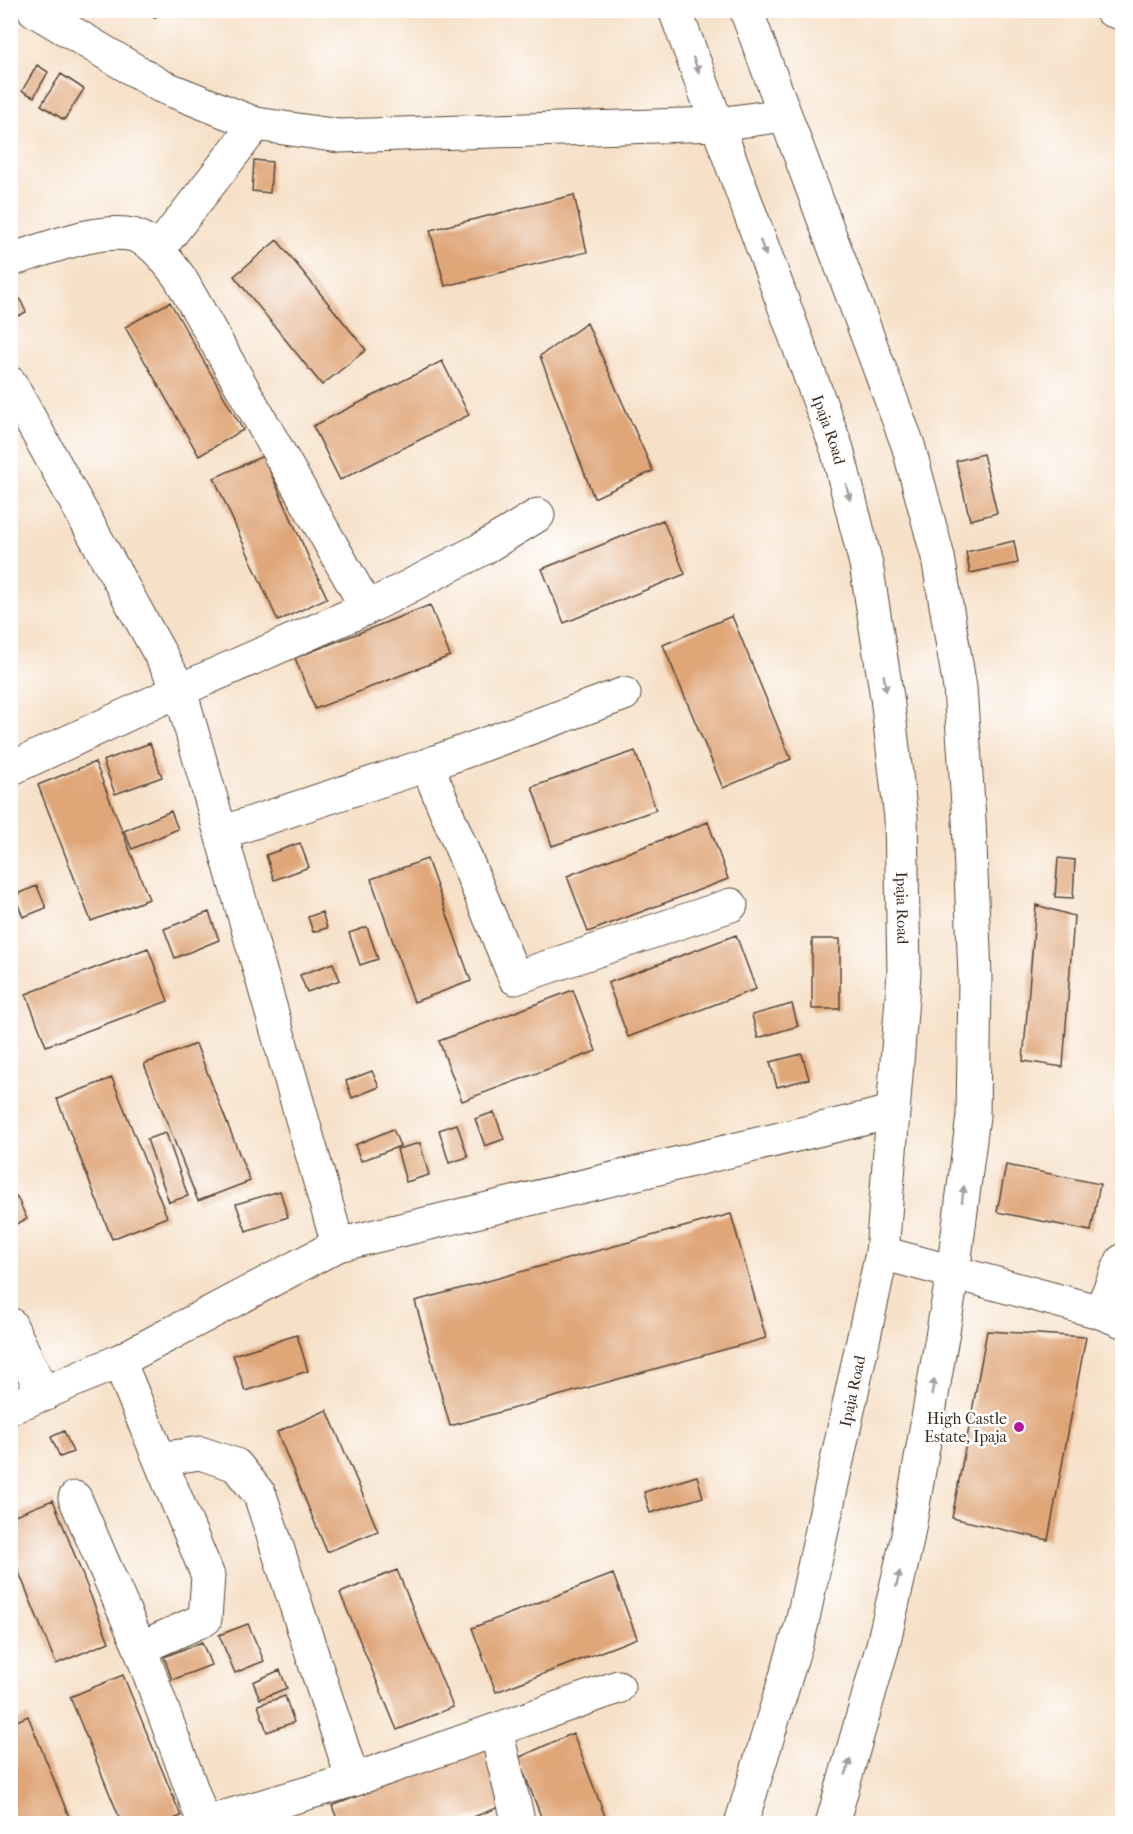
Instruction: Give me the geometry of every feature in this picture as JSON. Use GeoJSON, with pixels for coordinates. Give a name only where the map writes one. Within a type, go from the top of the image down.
{"type":"FeatureCollection","features":[{"type":"Feature","properties":{"kind":"street"},"geometry":{"type":"LineString","coordinates":[[34,10],[161,86],[256,124],[339,136],[718,124],[785,115]]}},
{"type":"Feature","properties":{"kind":"street","name":"Ipaja Road"},"geometry":{"type":"LineString","coordinates":[[675,10],[837,449],[866,564],[887,698],[901,818],[904,973],[882,1253],[801,1627],[741,1824]]}},
{"type":"Feature","properties":{"kind":"street"},"geometry":{"type":"LineString","coordinates":[[746,10],[908,445],[938,557],[960,688],[969,819],[975,978],[973,1116],[953,1273],[904,1552],[883,1645],[832,1824]]}},
{"type":"Feature","properties":{"kind":"street"},"geometry":{"type":"LineString","coordinates":[[1111,10],[1122,13]]}},
{"type":"Feature","properties":{"kind":"street"},"geometry":{"type":"LineString","coordinates":[[158,250],[256,124]]}},
{"type":"Feature","properties":{"kind":"street"},"geometry":{"type":"LineString","coordinates":[[10,260],[100,234],[134,235],[158,250],[180,278],[367,608]]}},
{"type":"Feature","properties":{"kind":"street"},"geometry":{"type":"LineString","coordinates":[[10,383],[180,690],[338,1245]]}},
{"type":"Feature","properties":{"kind":"street"},"geometry":{"type":"LineString","coordinates":[[10,770],[180,690],[367,608],[482,549],[538,515]]}},
{"type":"Feature","properties":{"kind":"street"},"geometry":{"type":"LineString","coordinates":[[222,833],[427,765],[624,694]]}},
{"type":"Feature","properties":{"kind":"street"},"geometry":{"type":"LineString","coordinates":[[427,765],[515,978],[731,905]]}},
{"type":"Feature","properties":{"kind":"street"},"geometry":{"type":"LineString","coordinates":[[10,1408],[119,1361],[338,1245],[892,1112]]}},
{"type":"Feature","properties":{"kind":"street"},"geometry":{"type":"LineString","coordinates":[[882,1253],[1111,1316],[1122,1261]]}},
{"type":"Feature","properties":{"kind":"street"},"geometry":{"type":"LineString","coordinates":[[10,1324],[44,1395]]}},
{"type":"Feature","properties":{"kind":"street"},"geometry":{"type":"LineString","coordinates":[[119,1361],[208,1576],[205,1619],[140,1648]]}},
{"type":"Feature","properties":{"kind":"street"},"geometry":{"type":"LineString","coordinates":[[160,1459],[200,1453],[236,1465],[260,1495],[353,1780]]}},
{"type":"Feature","properties":{"kind":"street"},"geometry":{"type":"LineString","coordinates":[[75,1498],[140,1648],[204,1823],[353,1780],[618,1687]]}},
{"type":"Feature","properties":{"kind":"street"},"geometry":{"type":"LineString","coordinates":[[496,1731],[519,1824]]}},
{"type":"Feature","properties":{"kind":"building"},"geometry":{"type":"Polygon","coordinates":[[[142,10],[160,10],[155,18],[142,10]]]}},
{"type":"Feature","properties":{"kind":"building"},"geometry":{"type":"Polygon","coordinates":[[[37,65],[48,72],[34,97],[22,91],[37,65]]]}},
{"type":"Feature","properties":{"kind":"building"},"geometry":{"type":"Polygon","coordinates":[[[61,74],[84,89],[64,120],[41,105],[61,74]]]}},
{"type":"Feature","properties":{"kind":"building"},"geometry":{"type":"Polygon","coordinates":[[[254,160],[272,162],[270,193],[252,191],[254,160]]]}},
{"type":"Feature","properties":{"kind":"building"},"geometry":{"type":"Polygon","coordinates":[[[574,195],[587,252],[445,286],[430,230],[574,195]]]}},
{"type":"Feature","properties":{"kind":"building"},"geometry":{"type":"Polygon","coordinates":[[[277,240],[366,350],[322,385],[234,276],[277,240]]]}},
{"type":"Feature","properties":{"kind":"building"},"geometry":{"type":"Polygon","coordinates":[[[14,286],[26,312],[10,320],[10,288],[14,286]]]}},
{"type":"Feature","properties":{"kind":"building"},"geometry":{"type":"Polygon","coordinates":[[[170,302],[243,430],[199,456],[125,327],[170,302]]]}},
{"type":"Feature","properties":{"kind":"building"},"geometry":{"type":"Polygon","coordinates":[[[587,323],[653,471],[594,498],[540,356],[587,323]]]}},
{"type":"Feature","properties":{"kind":"building"},"geometry":{"type":"Polygon","coordinates":[[[442,361],[469,415],[340,480],[313,426],[442,361]]]}},
{"type":"Feature","properties":{"kind":"building"},"geometry":{"type":"Polygon","coordinates":[[[983,454],[997,513],[970,520],[956,461],[983,454]]]}},
{"type":"Feature","properties":{"kind":"building"},"geometry":{"type":"Polygon","coordinates":[[[263,456],[327,598],[278,621],[214,478],[263,456]]]}},
{"type":"Feature","properties":{"kind":"building"},"geometry":{"type":"Polygon","coordinates":[[[663,520],[685,574],[564,623],[542,569],[663,520]]]}},
{"type":"Feature","properties":{"kind":"building"},"geometry":{"type":"Polygon","coordinates":[[[1014,541],[1018,563],[970,573],[966,552],[1014,541]]]}},
{"type":"Feature","properties":{"kind":"building"},"geometry":{"type":"Polygon","coordinates":[[[430,605],[450,656],[315,709],[295,658],[430,605]]]}},
{"type":"Feature","properties":{"kind":"building"},"geometry":{"type":"Polygon","coordinates":[[[732,616],[791,759],[723,788],[663,645],[732,616]]]}},
{"type":"Feature","properties":{"kind":"building"},"geometry":{"type":"Polygon","coordinates":[[[150,743],[162,777],[115,794],[103,761],[150,743]]]}},
{"type":"Feature","properties":{"kind":"building"},"geometry":{"type":"Polygon","coordinates":[[[635,751],[656,810],[552,846],[532,787],[635,751]]]}},
{"type":"Feature","properties":{"kind":"building"},"geometry":{"type":"Polygon","coordinates":[[[95,762],[149,899],[91,921],[38,785],[95,762]]]}},
{"type":"Feature","properties":{"kind":"building"},"geometry":{"type":"Polygon","coordinates":[[[171,811],[178,829],[132,849],[124,831],[171,811]]]}},
{"type":"Feature","properties":{"kind":"building"},"geometry":{"type":"Polygon","coordinates":[[[708,822],[728,879],[588,932],[567,876],[708,822]]]}},
{"type":"Feature","properties":{"kind":"building"},"geometry":{"type":"Polygon","coordinates":[[[300,843],[309,867],[274,880],[266,855],[300,843]]]}},
{"type":"Feature","properties":{"kind":"building"},"geometry":{"type":"Polygon","coordinates":[[[1058,858],[1075,860],[1073,898],[1055,897],[1058,858]]]}},
{"type":"Feature","properties":{"kind":"building"},"geometry":{"type":"Polygon","coordinates":[[[427,859],[471,981],[414,1002],[371,879],[427,859]]]}},
{"type":"Feature","properties":{"kind":"building"},"geometry":{"type":"Polygon","coordinates":[[[37,886],[46,908],[23,917],[14,895],[37,886]]]}},
{"type":"Feature","properties":{"kind":"building"},"geometry":{"type":"Polygon","coordinates":[[[1036,905],[1074,916],[1063,1067],[1023,1061],[1036,905]]]}},
{"type":"Feature","properties":{"kind":"building"},"geometry":{"type":"Polygon","coordinates":[[[209,912],[219,940],[175,958],[164,929],[209,912]]]}},
{"type":"Feature","properties":{"kind":"building"},"geometry":{"type":"Polygon","coordinates":[[[322,912],[327,928],[313,932],[308,917],[322,912]]]}},
{"type":"Feature","properties":{"kind":"building"},"geometry":{"type":"Polygon","coordinates":[[[367,927],[378,959],[360,965],[349,933],[367,927]]]}},
{"type":"Feature","properties":{"kind":"building"},"geometry":{"type":"Polygon","coordinates":[[[736,935],[756,989],[628,1037],[608,983],[736,935]]]}},
{"type":"Feature","properties":{"kind":"building"},"geometry":{"type":"Polygon","coordinates":[[[812,939],[840,939],[840,1009],[812,1009],[812,939]]]}},
{"type":"Feature","properties":{"kind":"building"},"geometry":{"type":"Polygon","coordinates":[[[148,948],[168,1001],[46,1046],[26,994],[148,948]]]}},
{"type":"Feature","properties":{"kind":"building"},"geometry":{"type":"Polygon","coordinates":[[[333,963],[340,980],[307,992],[300,975],[333,963]]]}},
{"type":"Feature","properties":{"kind":"building"},"geometry":{"type":"Polygon","coordinates":[[[573,990],[596,1051],[462,1101],[439,1041],[573,990]]]}},
{"type":"Feature","properties":{"kind":"building"},"geometry":{"type":"Polygon","coordinates":[[[792,1004],[798,1026],[758,1038],[752,1015],[792,1004]]]}},
{"type":"Feature","properties":{"kind":"building"},"geometry":{"type":"Polygon","coordinates":[[[196,1044],[250,1181],[198,1201],[144,1064],[196,1044]]]}},
{"type":"Feature","properties":{"kind":"building"},"geometry":{"type":"Polygon","coordinates":[[[802,1054],[809,1079],[777,1087],[770,1062],[802,1054]]]}},
{"type":"Feature","properties":{"kind":"building"},"geometry":{"type":"Polygon","coordinates":[[[372,1071],[379,1087],[352,1098],[346,1081],[372,1071]]]}},
{"type":"Feature","properties":{"kind":"building"},"geometry":{"type":"Polygon","coordinates":[[[112,1078],[167,1217],[112,1239],[57,1099],[112,1078]]]}},
{"type":"Feature","properties":{"kind":"building"},"geometry":{"type":"Polygon","coordinates":[[[494,1112],[504,1139],[485,1146],[475,1119],[494,1112]]]}},
{"type":"Feature","properties":{"kind":"building"},"geometry":{"type":"Polygon","coordinates":[[[457,1124],[468,1157],[449,1163],[439,1130],[457,1124]]]}},
{"type":"Feature","properties":{"kind":"building"},"geometry":{"type":"Polygon","coordinates":[[[393,1129],[400,1146],[361,1161],[355,1145],[393,1129]]]}},
{"type":"Feature","properties":{"kind":"building"},"geometry":{"type":"Polygon","coordinates":[[[166,1133],[188,1196],[169,1202],[147,1139],[166,1133]]]}},
{"type":"Feature","properties":{"kind":"building"},"geometry":{"type":"Polygon","coordinates":[[[420,1143],[429,1175],[406,1182],[397,1149],[420,1143]]]}},
{"type":"Feature","properties":{"kind":"building"},"geometry":{"type":"Polygon","coordinates":[[[1006,1165],[1100,1184],[1091,1231],[997,1212],[1006,1165]]]}},
{"type":"Feature","properties":{"kind":"building"},"geometry":{"type":"Polygon","coordinates":[[[280,1191],[288,1217],[246,1231],[236,1204],[280,1191]]]}},
{"type":"Feature","properties":{"kind":"building"},"geometry":{"type":"Polygon","coordinates":[[[17,1197],[27,1219],[10,1227],[10,1200],[17,1197]]]}},
{"type":"Feature","properties":{"kind":"building"},"geometry":{"type":"Polygon","coordinates":[[[731,1214],[766,1338],[450,1426],[415,1301],[731,1214]]]}},
{"type":"Feature","properties":{"kind":"building","name":"High Castle Estate, Ipaja"},"geometry":{"type":"Polygon","coordinates":[[[987,1331],[1086,1337],[1048,1540],[952,1518],[987,1331]]]}},
{"type":"Feature","properties":{"kind":"building"},"geometry":{"type":"Polygon","coordinates":[[[297,1335],[308,1371],[245,1391],[233,1355],[297,1335]]]}},
{"type":"Feature","properties":{"kind":"building"},"geometry":{"type":"Polygon","coordinates":[[[327,1410],[378,1531],[327,1552],[277,1432],[327,1410]]]}},
{"type":"Feature","properties":{"kind":"building"},"geometry":{"type":"Polygon","coordinates":[[[64,1431],[73,1452],[60,1457],[51,1437],[64,1431]]]}},
{"type":"Feature","properties":{"kind":"building"},"geometry":{"type":"Polygon","coordinates":[[[697,1476],[703,1497],[650,1513],[644,1492],[697,1476]]]}},
{"type":"Feature","properties":{"kind":"building"},"geometry":{"type":"Polygon","coordinates":[[[53,1500],[109,1642],[56,1664],[10,1550],[10,1517],[53,1500]]]}},
{"type":"Feature","properties":{"kind":"building"},"geometry":{"type":"Polygon","coordinates":[[[397,1570],[453,1707],[397,1730],[340,1593],[397,1570]]]}},
{"type":"Feature","properties":{"kind":"building"},"geometry":{"type":"Polygon","coordinates":[[[613,1574],[637,1638],[496,1692],[472,1628],[613,1574]]]}},
{"type":"Feature","properties":{"kind":"building"},"geometry":{"type":"Polygon","coordinates":[[[248,1624],[264,1661],[235,1673],[219,1635],[248,1624]]]}},
{"type":"Feature","properties":{"kind":"building"},"geometry":{"type":"Polygon","coordinates":[[[202,1642],[211,1665],[172,1680],[164,1657],[202,1642]]]}},
{"type":"Feature","properties":{"kind":"building"},"geometry":{"type":"Polygon","coordinates":[[[280,1670],[287,1688],[260,1699],[253,1682],[280,1670]]]}},
{"type":"Feature","properties":{"kind":"building"},"geometry":{"type":"Polygon","coordinates":[[[123,1675],[181,1816],[163,1824],[122,1824],[70,1697],[123,1675]]]}},
{"type":"Feature","properties":{"kind":"building"},"geometry":{"type":"Polygon","coordinates":[[[285,1696],[294,1722],[267,1732],[258,1705],[285,1696]]]}},
{"type":"Feature","properties":{"kind":"building"},"geometry":{"type":"Polygon","coordinates":[[[28,1716],[72,1824],[10,1824],[10,1724],[28,1716]]]}},
{"type":"Feature","properties":{"kind":"building"},"geometry":{"type":"Polygon","coordinates":[[[573,1733],[608,1824],[544,1824],[518,1758],[573,1733]]]}},
{"type":"Feature","properties":{"kind":"building"},"geometry":{"type":"Polygon","coordinates":[[[482,1748],[505,1805],[455,1824],[339,1824],[332,1806],[482,1748]]]}},
{"type":"Feature","properties":{"kind":"place","name":"High Castle Estate, Ipaja"},"geometry":{"type":"Point","coordinates":[1019,1427]}}]}
